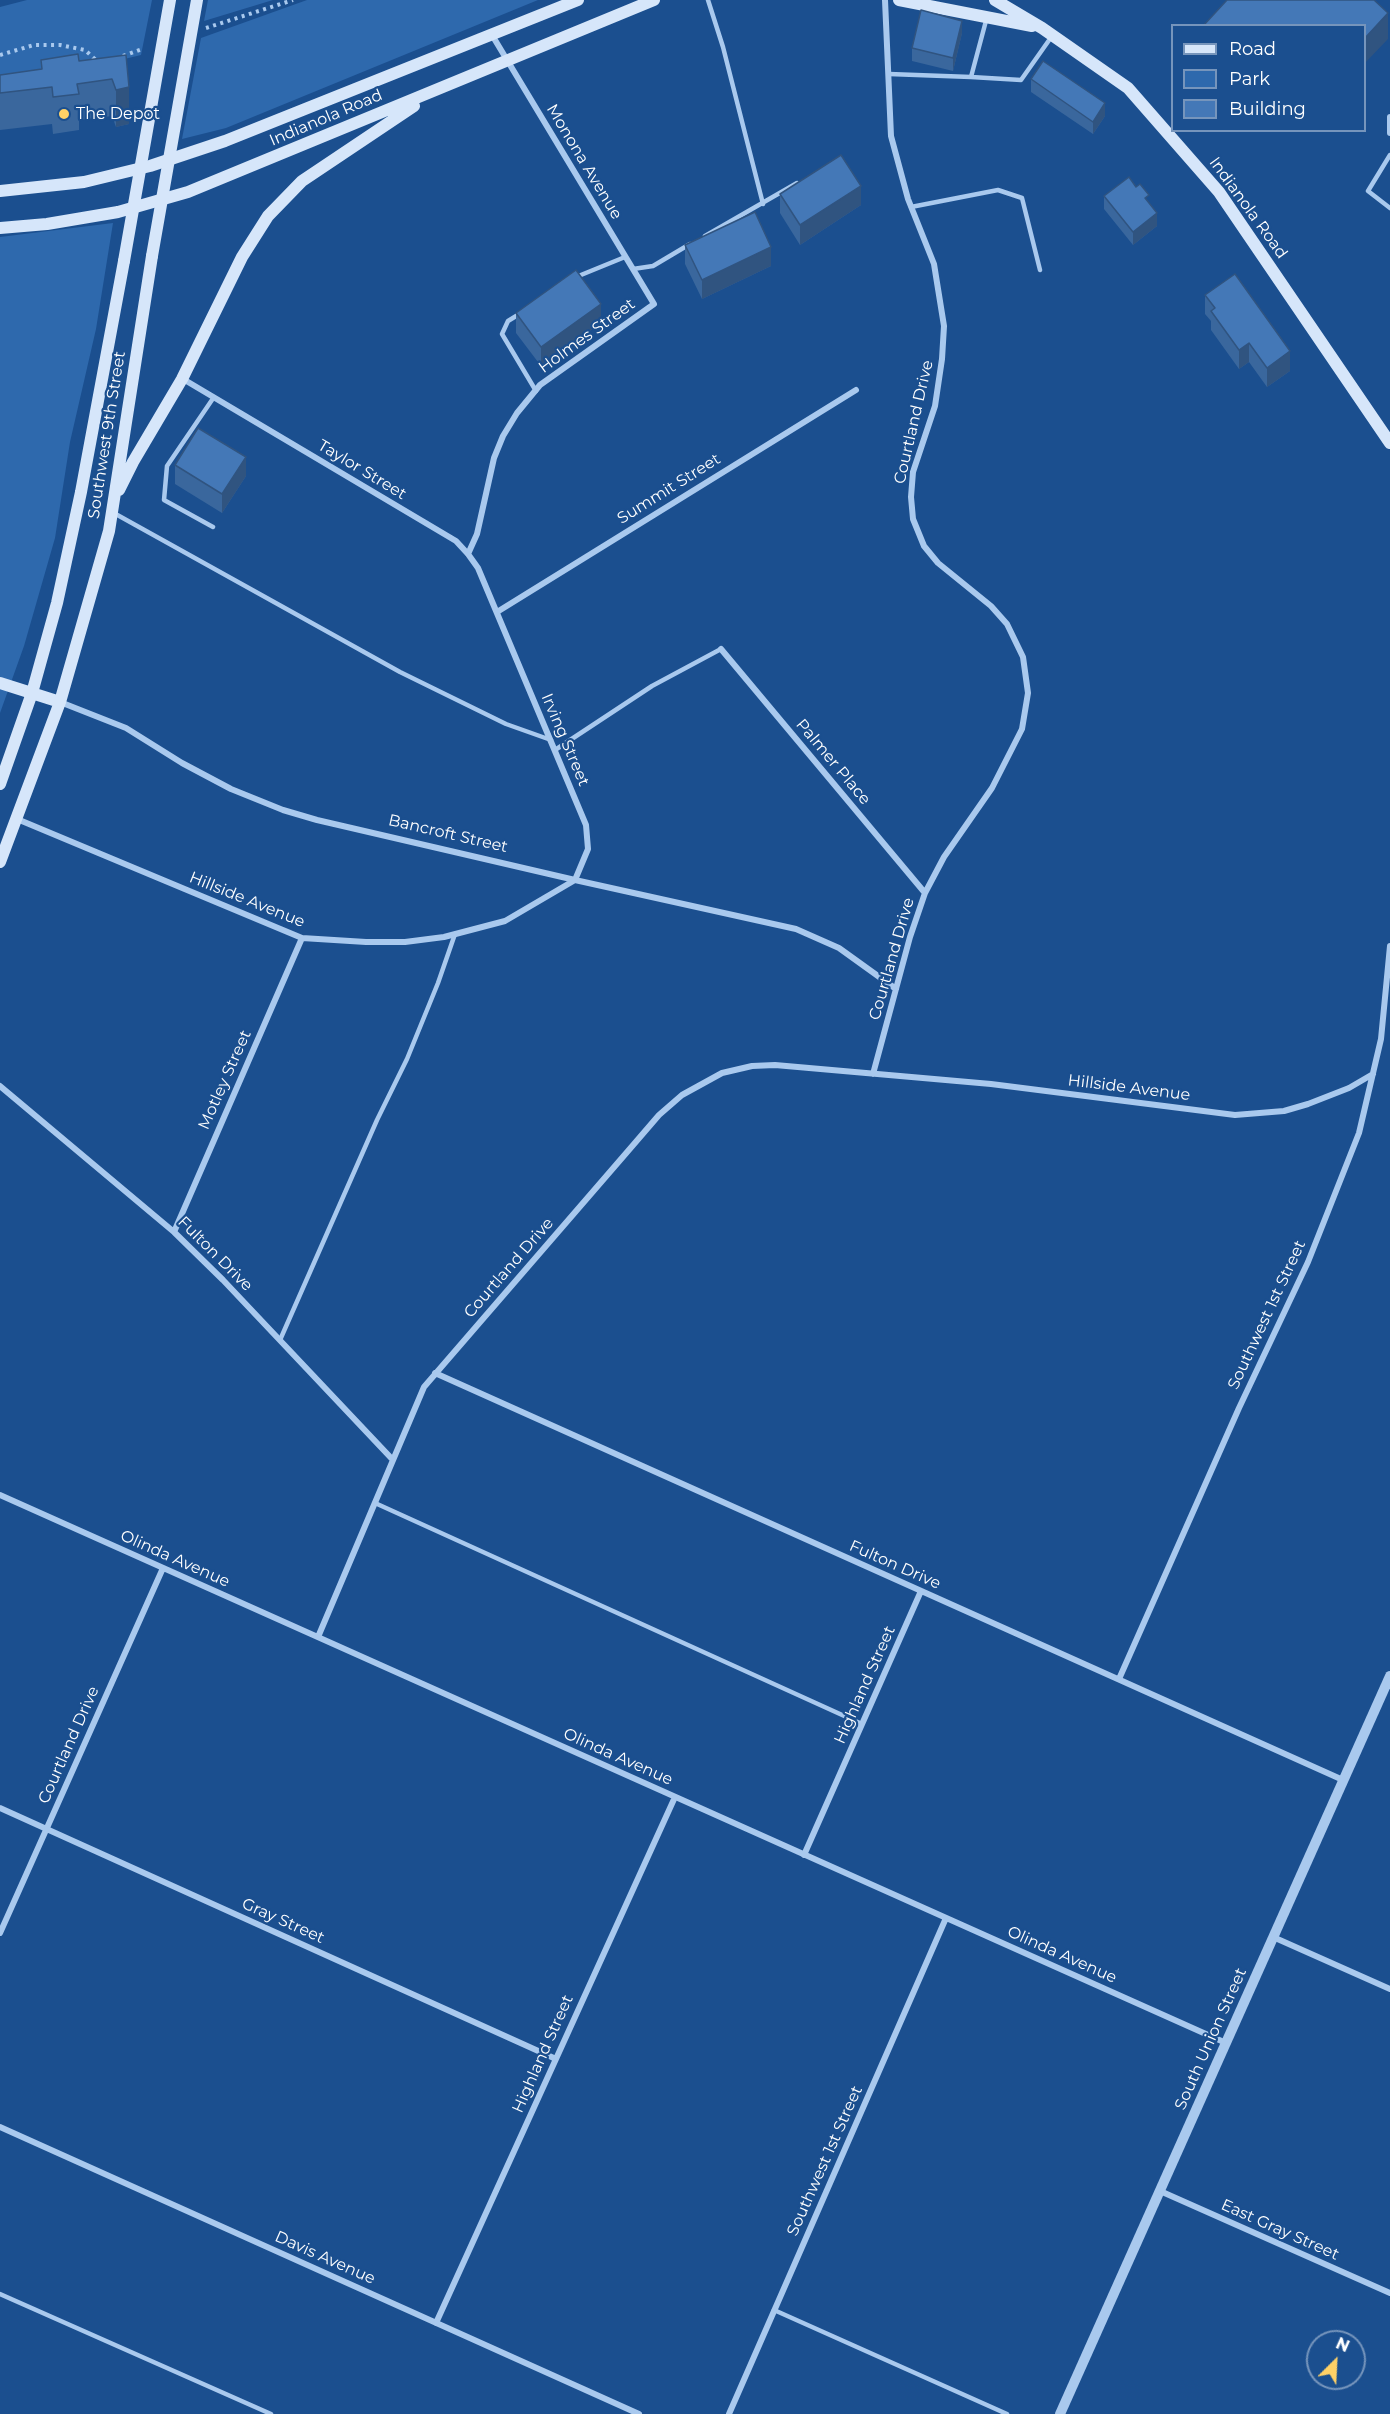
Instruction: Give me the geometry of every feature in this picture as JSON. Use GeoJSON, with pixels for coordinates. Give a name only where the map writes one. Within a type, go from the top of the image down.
{"type":"FeatureCollection","features":[{"type":"Feature","properties":{"kind":"main road","name":"Southwest 9th Street"},"geometry":{"type":"LineString","coordinates":[[0,784],[32,693],[57,603],[79,503],[170,0]]}},
{"type":"Feature","properties":{"kind":"main road","name":"Southwest 9th Street"},"geometry":{"type":"LineString","coordinates":[[0,862],[60,702],[113,507],[152,256],[197,0]]}},
{"type":"Feature","properties":{"kind":"main road","name":"Indianola Road"},"geometry":{"type":"LineString","coordinates":[[0,191],[84,182],[150,166],[225,141],[578,0]]}},
{"type":"Feature","properties":{"kind":"main road","name":"Indianola Road"},"geometry":{"type":"LineString","coordinates":[[0,228],[47,224],[118,212],[188,192],[654,0]]}},
{"type":"Feature","properties":{"kind":"main road","name":"Indianola Road"},"geometry":{"type":"LineString","coordinates":[[899,0],[987,17],[1047,32]]}},
{"type":"Feature","properties":{"kind":"main road","name":"Indianola Road"},"geometry":{"type":"LineString","coordinates":[[995,0],[1047,32],[1128,88],[1219,192],[1390,443]]}},
{"type":"Feature","properties":{"kind":"main road"},"geometry":{"type":"LineString","coordinates":[[113,507],[133,462],[182,379],[242,257],[268,216],[302,181],[437,90]]}},
{"type":"Feature","properties":{"kind":"main road","name":"Bancroft Street"},"geometry":{"type":"LineString","coordinates":[[0,683],[60,702]]}},
{"type":"Feature","properties":{"kind":"street","name":"Courtland Drive"},"geometry":{"type":"LineString","coordinates":[[318,1637],[424,1387],[636,1142],[682,1095],[723,1073],[752,1066],[775,1065],[873,1074],[910,937],[925,893],[944,857],[992,788],[1022,729],[1028,693],[1023,657],[1007,624],[991,606],[938,563],[924,546],[913,519],[911,497],[913,472],[934,406],[944,335],[942,303],[936,270],[911,207],[891,136],[885,0]]}},
{"type":"Feature","properties":{"kind":"street","name":"Monona Avenue"},"geometry":{"type":"LineString","coordinates":[[491,34],[654,304]]}},
{"type":"Feature","properties":{"kind":"street"},"geometry":{"type":"LineString","coordinates":[[1390,117],[1390,133]]}},
{"type":"Feature","properties":{"kind":"street","name":"Holmes Street"},"geometry":{"type":"LineString","coordinates":[[468,554],[477,534],[483,500],[498,447],[517,413],[536,391],[558,372],[654,304]]}},
{"type":"Feature","properties":{"kind":"street","name":"Taylor Street"},"geometry":{"type":"LineString","coordinates":[[182,379],[456,541],[478,568],[497,612]]}},
{"type":"Feature","properties":{"kind":"street","name":"Summit Street"},"geometry":{"type":"LineString","coordinates":[[497,612],[856,390]]}},
{"type":"Feature","properties":{"kind":"street","name":"Irving Street"},"geometry":{"type":"LineString","coordinates":[[497,612],[586,825],[588,849],[575,880]]}},
{"type":"Feature","properties":{"kind":"street","name":"Palmer Place"},"geometry":{"type":"LineString","coordinates":[[721,649],[925,893]]}},
{"type":"Feature","properties":{"kind":"street","name":"Bancroft Street"},"geometry":{"type":"LineString","coordinates":[[60,702],[126,729],[231,789],[283,810],[575,880],[796,928],[839,948],[896,989]]}},
{"type":"Feature","properties":{"kind":"street","name":"Hillside Avenue"},"geometry":{"type":"LineString","coordinates":[[17,819],[302,938],[405,942],[455,934],[505,921],[575,880]]}},
{"type":"Feature","properties":{"kind":"street","name":"Motley Street"},"geometry":{"type":"LineString","coordinates":[[174,1232],[302,938]]}},
{"type":"Feature","properties":{"kind":"street","name":"Southwest 1st Street"},"geometry":{"type":"LineString","coordinates":[[1119,1679],[1239,1408],[1308,1262],[1359,1133],[1381,1040],[1390,946]]}},
{"type":"Feature","properties":{"kind":"street"},"geometry":{"type":"LineString","coordinates":[[1381,1040],[1390,1044]]}},
{"type":"Feature","properties":{"kind":"street","name":"Hillside Avenue"},"geometry":{"type":"LineString","coordinates":[[873,1074],[991,1084],[1235,1115],[1284,1111],[1308,1104],[1349,1088],[1373,1074]]}},
{"type":"Feature","properties":{"kind":"street","name":"Fulton Drive"},"geometry":{"type":"LineString","coordinates":[[0,1086],[174,1232],[224,1280],[393,1460]]}},
{"type":"Feature","properties":{"kind":"street","name":"Fulton Drive"},"geometry":{"type":"LineString","coordinates":[[435,1373],[1343,1780]]}},
{"type":"Feature","properties":{"kind":"street","name":"Olinda Avenue"},"geometry":{"type":"LineString","coordinates":[[0,1495],[1226,2043]]}},
{"type":"Feature","properties":{"kind":"street","name":"Courtland Drive"},"geometry":{"type":"LineString","coordinates":[[0,1933],[163,1568]]}},
{"type":"Feature","properties":{"kind":"street","name":"Highland Street"},"geometry":{"type":"LineString","coordinates":[[804,1855],[921,1591]]}},
{"type":"Feature","properties":{"kind":"street","name":"South Union Street"},"geometry":{"type":"LineString","coordinates":[[1060,2414],[1389,1680]]}},
{"type":"Feature","properties":{"kind":"street","name":"Highland Street"},"geometry":{"type":"LineString","coordinates":[[436,2323],[675,1797]]}},
{"type":"Feature","properties":{"kind":"street","name":"Gray Street"},"geometry":{"type":"LineString","coordinates":[[0,1808],[556,2059]]}},
{"type":"Feature","properties":{"kind":"street","name":"Southwest 1st Street"},"geometry":{"type":"LineString","coordinates":[[729,2414],[946,1918]]}},
{"type":"Feature","properties":{"kind":"street"},"geometry":{"type":"LineString","coordinates":[[1273,1937],[1390,1989]]}},
{"type":"Feature","properties":{"kind":"street","name":"Davis Avenue"},"geometry":{"type":"LineString","coordinates":[[0,2127],[639,2414]]}},
{"type":"Feature","properties":{"kind":"street","name":"East Gray Street"},"geometry":{"type":"LineString","coordinates":[[1160,2191],[1390,2293]]}},
{"type":"Feature","properties":{"kind":"lane"},"geometry":{"type":"LineString","coordinates":[[708,0],[723,47],[763,204]]}},
{"type":"Feature","properties":{"kind":"lane"},"geometry":{"type":"LineString","coordinates":[[971,77],[987,17]]}},
{"type":"Feature","properties":{"kind":"lane"},"geometry":{"type":"LineString","coordinates":[[889,74],[1022,80],[1047,32]]}},
{"type":"Feature","properties":{"kind":"lane"},"geometry":{"type":"LineString","coordinates":[[1390,155],[1368,191],[1390,208]]}},
{"type":"Feature","properties":{"kind":"lane"},"geometry":{"type":"LineString","coordinates":[[633,269],[653,266],[800,182]]}},
{"type":"Feature","properties":{"kind":"lane"},"geometry":{"type":"LineString","coordinates":[[911,207],[998,190],[1022,198],[1040,270]]}},
{"type":"Feature","properties":{"kind":"lane"},"geometry":{"type":"LineString","coordinates":[[571,280],[580,274],[625,257]]}},
{"type":"Feature","properties":{"kind":"lane"},"geometry":{"type":"LineString","coordinates":[[526,309],[508,321],[501,334],[536,391]]}},
{"type":"Feature","properties":{"kind":"lane"},"geometry":{"type":"LineString","coordinates":[[213,528],[164,500],[167,466],[214,398]]}},
{"type":"Feature","properties":{"kind":"lane"},"geometry":{"type":"LineString","coordinates":[[113,507],[400,672],[506,724],[551,740]]}},
{"type":"Feature","properties":{"kind":"lane"},"geometry":{"type":"LineString","coordinates":[[555,750],[652,686],[721,649]]}},
{"type":"Feature","properties":{"kind":"lane"},"geometry":{"type":"LineString","coordinates":[[280,1340],[377,1120],[407,1059],[438,984],[455,934]]}},
{"type":"Feature","properties":{"kind":"lane"},"geometry":{"type":"LineString","coordinates":[[375,1503],[862,1724]]}},
{"type":"Feature","properties":{"kind":"lane"},"geometry":{"type":"LineString","coordinates":[[0,2294],[271,2414]]}},
{"type":"Feature","properties":{"kind":"lane"},"geometry":{"type":"LineString","coordinates":[[774,2310],[1007,2414]]}},
{"type":"Feature","properties":{"kind":"path"},"geometry":{"type":"LineString","coordinates":[[203,29],[293,0]]}},
{"type":"Feature","properties":{"kind":"path"},"geometry":{"type":"LineString","coordinates":[[0,55],[34,45],[60,45],[85,50],[99,63]]}},
{"type":"Feature","properties":{"kind":"path"},"geometry":{"type":"LineString","coordinates":[[116,58],[142,49]]}},
{"type":"Feature","properties":{"kind":"path"},"geometry":{"type":"LineString","coordinates":[[90,65],[105,61]]}},
{"type":"Feature","properties":{"kind":"green space"},"geometry":{"type":"Polygon","coordinates":[[[27,0],[152,0],[141,55],[0,89],[0,7],[27,0]]]}},
{"type":"Feature","properties":{"kind":"green space"},"geometry":{"type":"Polygon","coordinates":[[[208,0],[273,0],[204,21],[208,0]]]}},
{"type":"Feature","properties":{"kind":"green space"},"geometry":{"type":"Polygon","coordinates":[[[307,0],[538,0],[226,128],[182,139],[201,38],[307,0]]]}},
{"type":"Feature","properties":{"kind":"green space"},"geometry":{"type":"Polygon","coordinates":[[[113,223],[96,329],[70,442],[55,538],[24,646],[0,713],[0,237],[113,223]]]}},
{"type":"Feature","properties":{"kind":"building"},"geometry":{"type":"Polygon","coordinates":[[[1227,0],[1374,0],[1388,13],[1366,37],[1366,24],[1205,24],[1227,0]]]}},
{"type":"Feature","properties":{"kind":"building"},"geometry":{"type":"Polygon","coordinates":[[[921,10],[962,21],[953,58],[912,48],[921,10]]]}},
{"type":"Feature","properties":{"kind":"building"},"geometry":{"type":"Polygon","coordinates":[[[78,54],[79,61],[126,55],[129,87],[116,90],[112,79],[77,84],[79,94],[53,97],[52,87],[0,93],[0,75],[42,69],[41,60],[78,54]]]}},
{"type":"Feature","properties":{"kind":"building"},"geometry":{"type":"Polygon","coordinates":[[[1043,61],[1105,103],[1093,122],[1031,79],[1043,61]]]}},
{"type":"Feature","properties":{"kind":"building"},"geometry":{"type":"Polygon","coordinates":[[[841,155],[861,186],[800,225],[780,194],[841,155]]]}},
{"type":"Feature","properties":{"kind":"building"},"geometry":{"type":"Polygon","coordinates":[[[1129,177],[1136,187],[1140,184],[1149,195],[1145,198],[1157,213],[1133,232],[1104,196],[1129,177]]]}},
{"type":"Feature","properties":{"kind":"building"},"geometry":{"type":"Polygon","coordinates":[[[755,212],[771,247],[702,280],[685,245],[755,212]]]}},
{"type":"Feature","properties":{"kind":"building"},"geometry":{"type":"Polygon","coordinates":[[[576,270],[601,304],[541,347],[516,313],[576,270]]]}},
{"type":"Feature","properties":{"kind":"building"},"geometry":{"type":"Polygon","coordinates":[[[1235,274],[1290,351],[1267,368],[1249,343],[1239,350],[1211,311],[1215,308],[1205,295],[1235,274]]]}},
{"type":"Feature","properties":{"kind":"building"},"geometry":{"type":"Polygon","coordinates":[[[198,428],[246,457],[222,494],[175,465],[198,428]]]}},
{"type":"Feature","properties":{"kind":"place","name":"The Depot"},"geometry":{"type":"Point","coordinates":[64,114]}}]}
